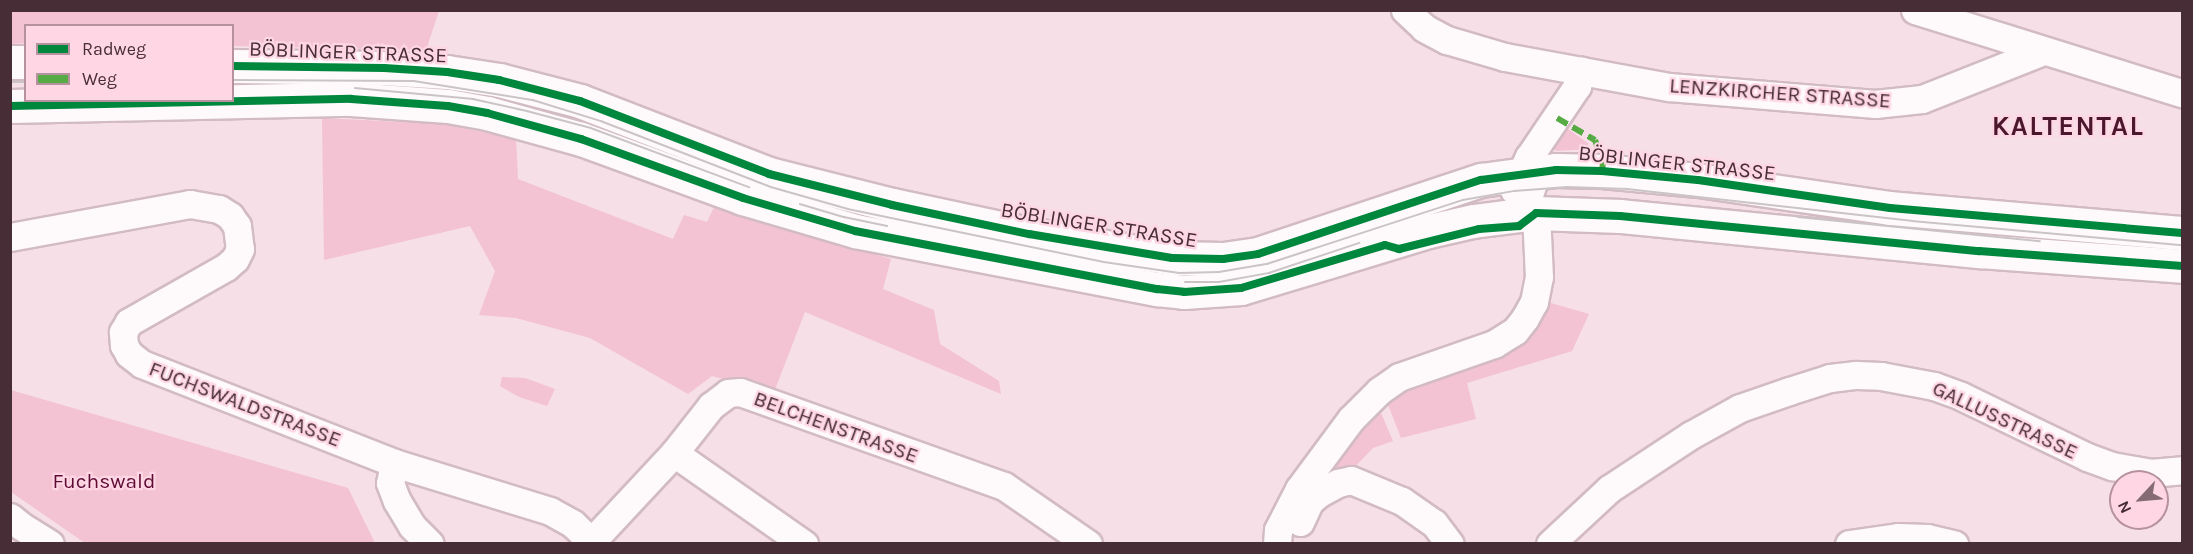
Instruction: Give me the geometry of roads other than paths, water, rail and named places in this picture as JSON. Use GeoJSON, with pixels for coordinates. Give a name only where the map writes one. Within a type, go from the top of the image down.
{"type":"FeatureCollection","features":[{"type":"Feature","properties":{"kind":"main road","name":"BÖBLINGER STRASSE"},"geometry":{"type":"LineString","coordinates":[[234,66],[384,68],[447,72],[500,81],[580,100],[769,174],[867,199],[1018,232],[1172,258],[1223,260],[1258,254],[1481,180],[1533,171],[1602,171],[1698,180],[1890,208],[2182,233]]}},
{"type":"Feature","properties":{"kind":"main road"},"geometry":{"type":"LineString","coordinates":[[234,101],[351,99],[448,106],[487,113],[581,139],[743,198],[855,231],[1157,289],[1184,292],[1214,292],[1259,284],[1429,231],[1497,215],[1536,213],[1620,216],[1979,251],[2182,266]]}},
{"type":"Feature","properties":{"kind":"main road"},"geometry":{"type":"LineString","coordinates":[[10,106],[205,102]]}},
{"type":"Feature","properties":{"kind":"street","name":"LENZKIRCHER STRASSE"},"geometry":{"type":"LineString","coordinates":[[1405,10],[1425,28],[1472,49],[1621,80],[1669,87],[1875,104],[1922,99],[2043,51]]}},
{"type":"Feature","properties":{"kind":"street"},"geometry":{"type":"LineString","coordinates":[[1915,10],[2182,93]]}},
{"type":"Feature","properties":{"kind":"street"},"geometry":{"type":"LineString","coordinates":[[1497,215],[1533,171],[1577,86],[1581,71]]}},
{"type":"Feature","properties":{"kind":"street"},"geometry":{"type":"LineString","coordinates":[[1277,543],[1278,530],[1299,489],[1351,419],[1379,391],[1399,377],[1494,344],[1520,324],[1534,302],[1539,277],[1536,213],[1529,207],[1528,198],[1534,180],[1533,171]]}},
{"type":"Feature","properties":{"kind":"street"},"geometry":{"type":"LineString","coordinates":[[1481,180],[1491,184],[1499,194],[1497,215]]}},
{"type":"Feature","properties":{"kind":"street","name":"FUCHSWALDSTRASSE"},"geometry":{"type":"LineString","coordinates":[[10,237],[190,204],[219,209],[230,216],[237,226],[240,249],[235,259],[226,267],[129,322],[123,332],[124,345],[129,354],[142,364],[394,463],[550,511],[573,524],[593,542]]}},
{"type":"Feature","properties":{"kind":"street","name":"GALLUSSTRASSE"},"geometry":{"type":"LineString","coordinates":[[1550,543],[1609,489],[1691,435],[1740,408],[1830,378],[1856,375],[1881,376],[1934,386],[1961,396],[2087,457],[2112,466],[2150,472],[2182,470]]}},
{"type":"Feature","properties":{"kind":"street","name":"BELCHENSTRASSE"},"geometry":{"type":"LineString","coordinates":[[593,542],[674,453],[719,399],[728,393],[740,392],[1004,486],[1088,543]]}},
{"type":"Feature","properties":{"kind":"street"},"geometry":{"type":"LineString","coordinates":[[674,453],[804,543]]}},
{"type":"Feature","properties":{"kind":"street"},"geometry":{"type":"LineString","coordinates":[[394,463],[390,483],[397,501],[412,526],[430,543]]}},
{"type":"Feature","properties":{"kind":"street"},"geometry":{"type":"LineString","coordinates":[[1287,543],[1294,536],[1310,501],[1338,483],[1351,480],[1402,501],[1434,523],[1450,543]]}},
{"type":"Feature","properties":{"kind":"street"},"geometry":{"type":"LineString","coordinates":[[10,517],[50,543]]}},
{"type":"Feature","properties":{"kind":"street"},"geometry":{"type":"LineString","coordinates":[[1849,543],[1898,537],[1926,538],[1954,543]]}},
{"type":"Feature","properties":{"kind":"tram line"},"geometry":{"type":"LineString","coordinates":[[234,80],[414,81],[533,100],[601,121],[771,187],[848,209],[1104,262],[1179,273],[1219,272],[1267,264],[1463,200],[1514,191],[1567,187],[1628,189],[1912,221],[2182,245]]}},
{"type":"Feature","properties":{"kind":"tram line"},"geometry":{"type":"LineString","coordinates":[[10,82],[24,82]]}},
{"type":"Feature","properties":{"kind":"tram line"},"geometry":{"type":"LineString","coordinates":[[355,88],[473,99],[527,111],[591,128],[749,187]]}},
{"type":"Feature","properties":{"kind":"tram line"},"geometry":{"type":"LineString","coordinates":[[800,204],[844,217],[887,226]]}},
{"type":"Feature","properties":{"kind":"tram line"},"geometry":{"type":"LineString","coordinates":[[1798,217],[2040,241]]}},
{"type":"Feature","properties":{"kind":"tram line"},"geometry":{"type":"LineString","coordinates":[[1185,282],[1219,282],[1269,273],[1359,243]]}},
{"type":"Feature","properties":{"kind":"district","name":"KALTENTAL"},"geometry":{"type":"Point","coordinates":[2068,127]}},
{"type":"Feature","properties":{"kind":"park label","name":"Fuchswald"},"geometry":{"type":"Point","coordinates":[104,481]}}]}
